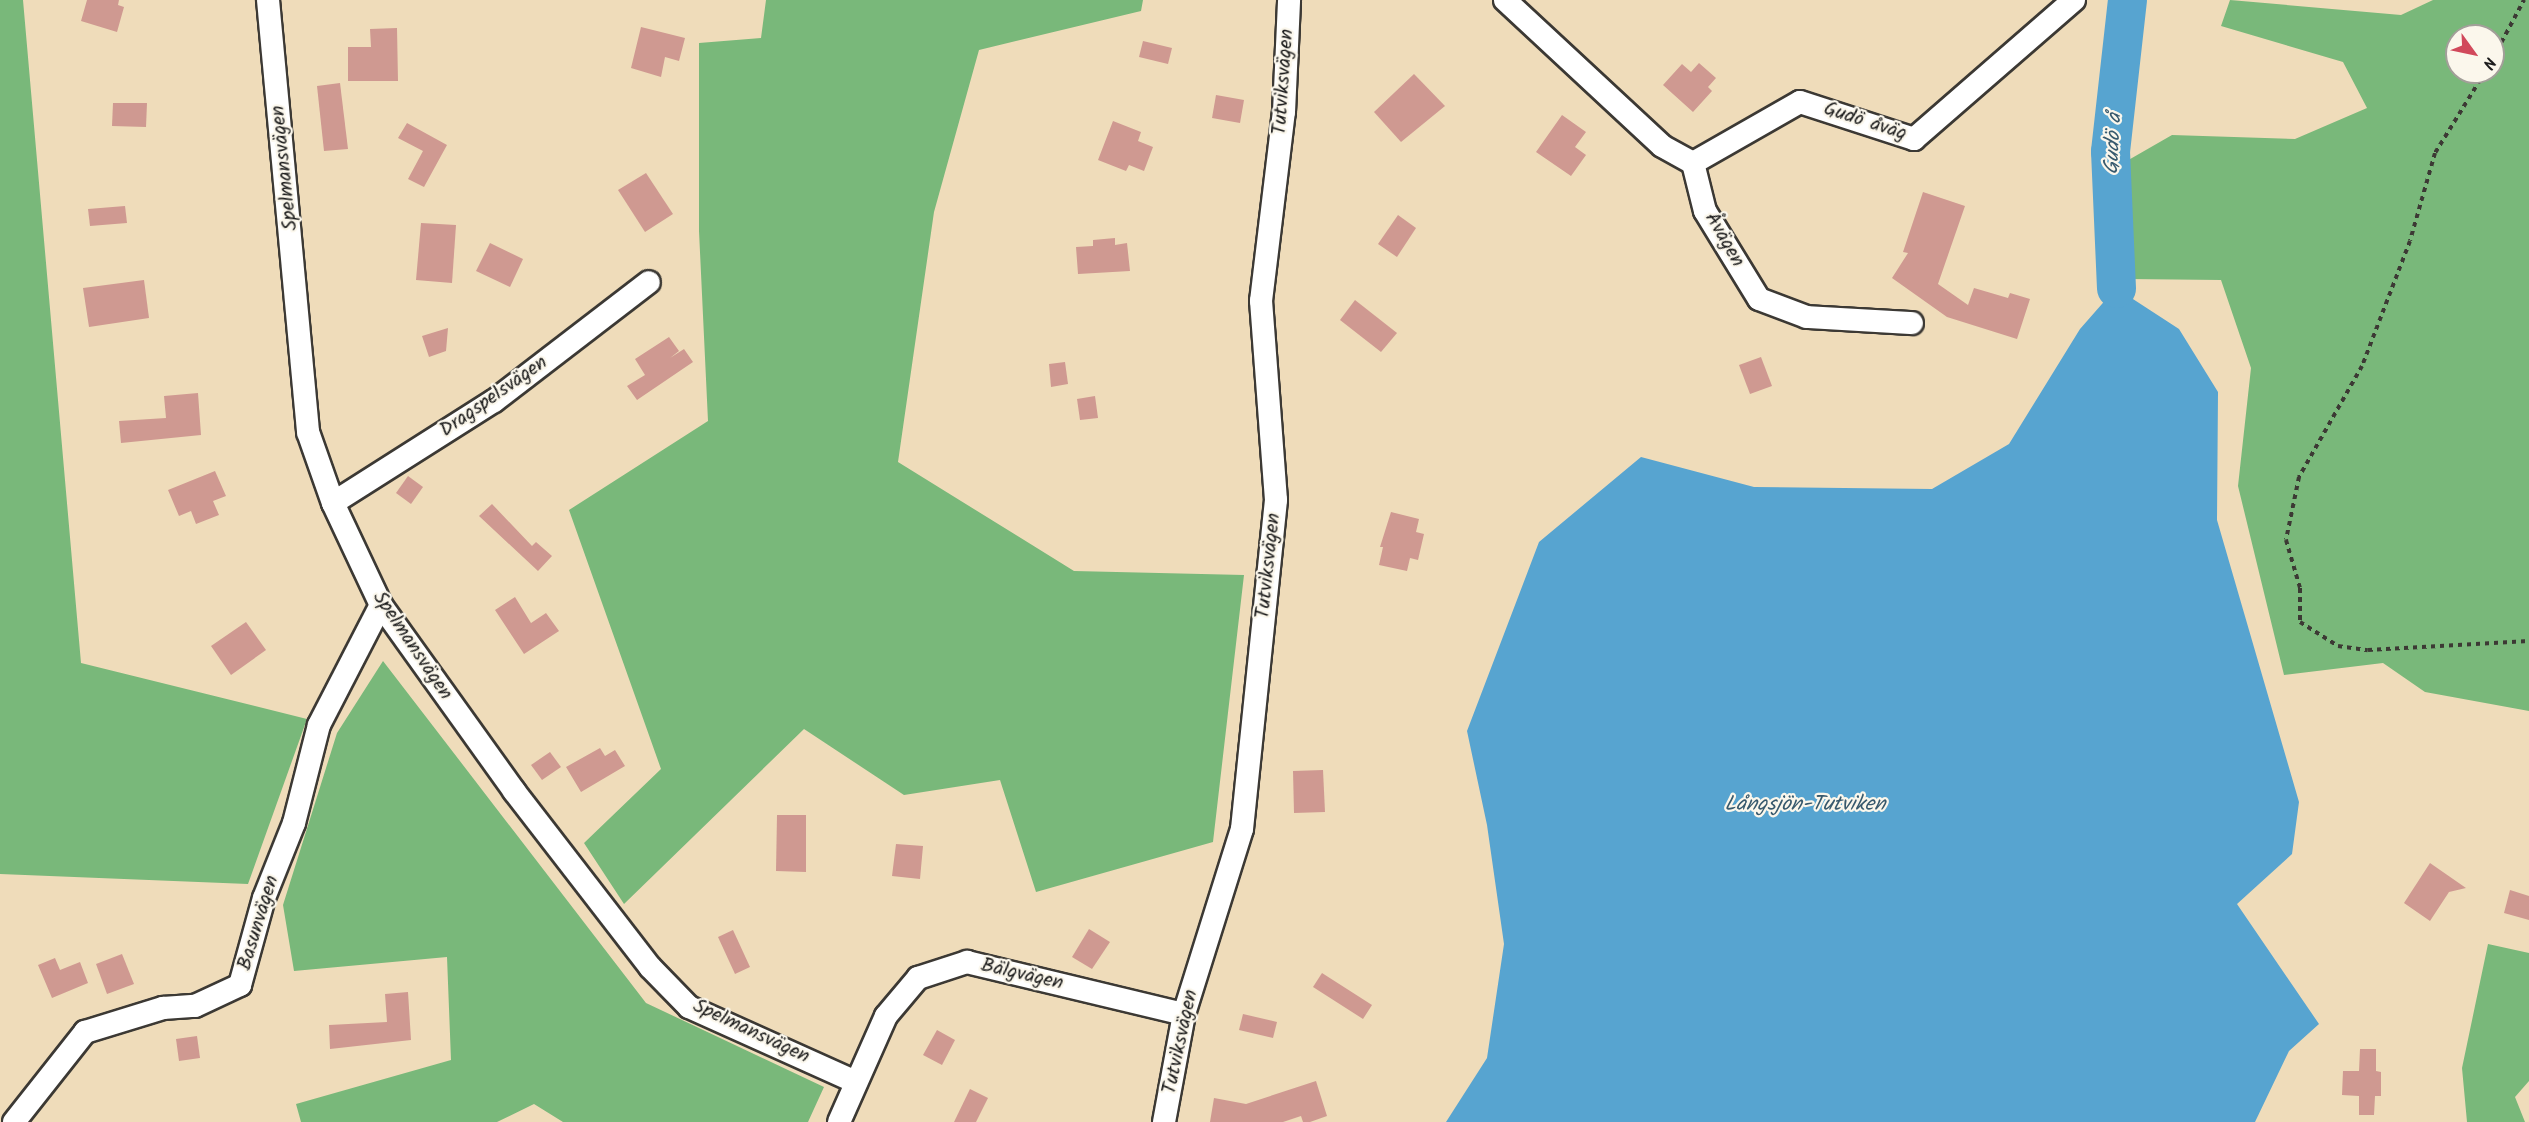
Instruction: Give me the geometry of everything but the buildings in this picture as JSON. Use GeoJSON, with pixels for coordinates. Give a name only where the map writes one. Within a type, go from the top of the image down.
{"type":"FeatureCollection","features":[{"type":"Feature","properties":{"kind":"street","name":"Spelmansvägen"},"geometry":{"type":"LineString","coordinates":[[268,0],[308,432],[333,503],[381,605],[521,800],[650,967],[689,1007],[855,1081]]}},
{"type":"Feature","properties":{"kind":"street","name":"Tutviksvägen"},"geometry":{"type":"LineString","coordinates":[[1164,1122],[1184,1014],[1242,829],[1276,500],[1261,301],[1284,112],[1289,0]]}},
{"type":"Feature","properties":{"kind":"street"},"geometry":{"type":"LineString","coordinates":[[1505,0],[1662,146],[1693,164]]}},
{"type":"Feature","properties":{"kind":"street","name":"Gudö åväg"},"geometry":{"type":"LineString","coordinates":[[1693,164],[1800,102],[1914,139],[2074,0]]}},
{"type":"Feature","properties":{"kind":"street","name":"Åvägen"},"geometry":{"type":"LineString","coordinates":[[1693,164],[1705,211],[1759,299],[1807,317],[1912,322]]}},
{"type":"Feature","properties":{"kind":"street","name":"Dragspelsvägen"},"geometry":{"type":"LineString","coordinates":[[333,503],[494,401],[650,282]]}},
{"type":"Feature","properties":{"kind":"street","name":"Basunvägen"},"geometry":{"type":"LineString","coordinates":[[14,1122],[84,1032],[163,1008],[195,1006],[240,985],[264,898],[294,823],[319,725],[381,605]]}},
{"type":"Feature","properties":{"kind":"street","name":"Bälgvägen"},"geometry":{"type":"LineString","coordinates":[[839,1122],[855,1081],[886,1016],[918,978],[967,962],[1184,1014]]}},
{"type":"Feature","properties":{"kind":"path"},"geometry":{"type":"LineString","coordinates":[[2505,36],[2524,0]]}},
{"type":"Feature","properties":{"kind":"path"},"geometry":{"type":"LineString","coordinates":[[2477,84],[2435,153],[2410,241],[2362,366],[2300,477],[2286,540],[2300,588],[2300,622],[2338,646],[2368,650],[2529,641]]}},
{"type":"Feature","properties":{"kind":"green space"},"geometry":{"type":"Polygon","coordinates":[[[0,0],[23,0],[81,663],[307,719],[248,884],[0,874],[0,0]]]}},
{"type":"Feature","properties":{"kind":"green space"},"geometry":{"type":"Polygon","coordinates":[[[766,0],[1143,0],[1141,11],[979,50],[934,212],[898,462],[1074,571],[1244,575],[1213,842],[1036,892],[1000,780],[904,795],[804,729],[624,904],[584,843],[661,769],[569,510],[708,421],[699,231],[699,43],[761,38],[766,0]]]}},
{"type":"Feature","properties":{"kind":"green space"},"geometry":{"type":"Polygon","coordinates":[[[2230,0],[2401,15],[2433,0],[2529,0],[2529,711],[2425,692],[2383,663],[2284,675],[2238,486],[2251,368],[2221,280],[2128,279],[2125,162],[2172,135],[2295,139],[2367,108],[2343,62],[2221,26],[2230,0]]]}},
{"type":"Feature","properties":{"kind":"green space"},"geometry":{"type":"Polygon","coordinates":[[[383,661],[646,1003],[824,1087],[808,1122],[563,1122],[534,1104],[497,1122],[301,1122],[296,1104],[451,1060],[447,957],[294,971],[283,905],[337,733],[383,661]]]}},
{"type":"Feature","properties":{"kind":"green space"},"geometry":{"type":"Polygon","coordinates":[[[2488,944],[2529,953],[2529,1081],[2515,1097],[2525,1122],[2467,1122],[2462,1068],[2488,944]]]}},
{"type":"Feature","properties":{"kind":"water","name":"Långsjön-Tutviken"},"geometry":{"type":"Polygon","coordinates":[[[2116,288],[2179,329],[2218,392],[2217,520],[2299,802],[2292,854],[2237,904],[2319,1024],[2289,1051],[2255,1122],[1446,1122],[1487,1058],[1504,944],[1487,825],[1467,731],[1539,542],[1641,457],[1754,487],[1932,489],[2009,444],[2080,329],[2116,288]]]}},
{"type":"Feature","properties":{"kind":"waterway","name":"Gudö å"},"geometry":{"type":"LineString","coordinates":[[2116,288],[2110,151],[2127,0]]}}]}
